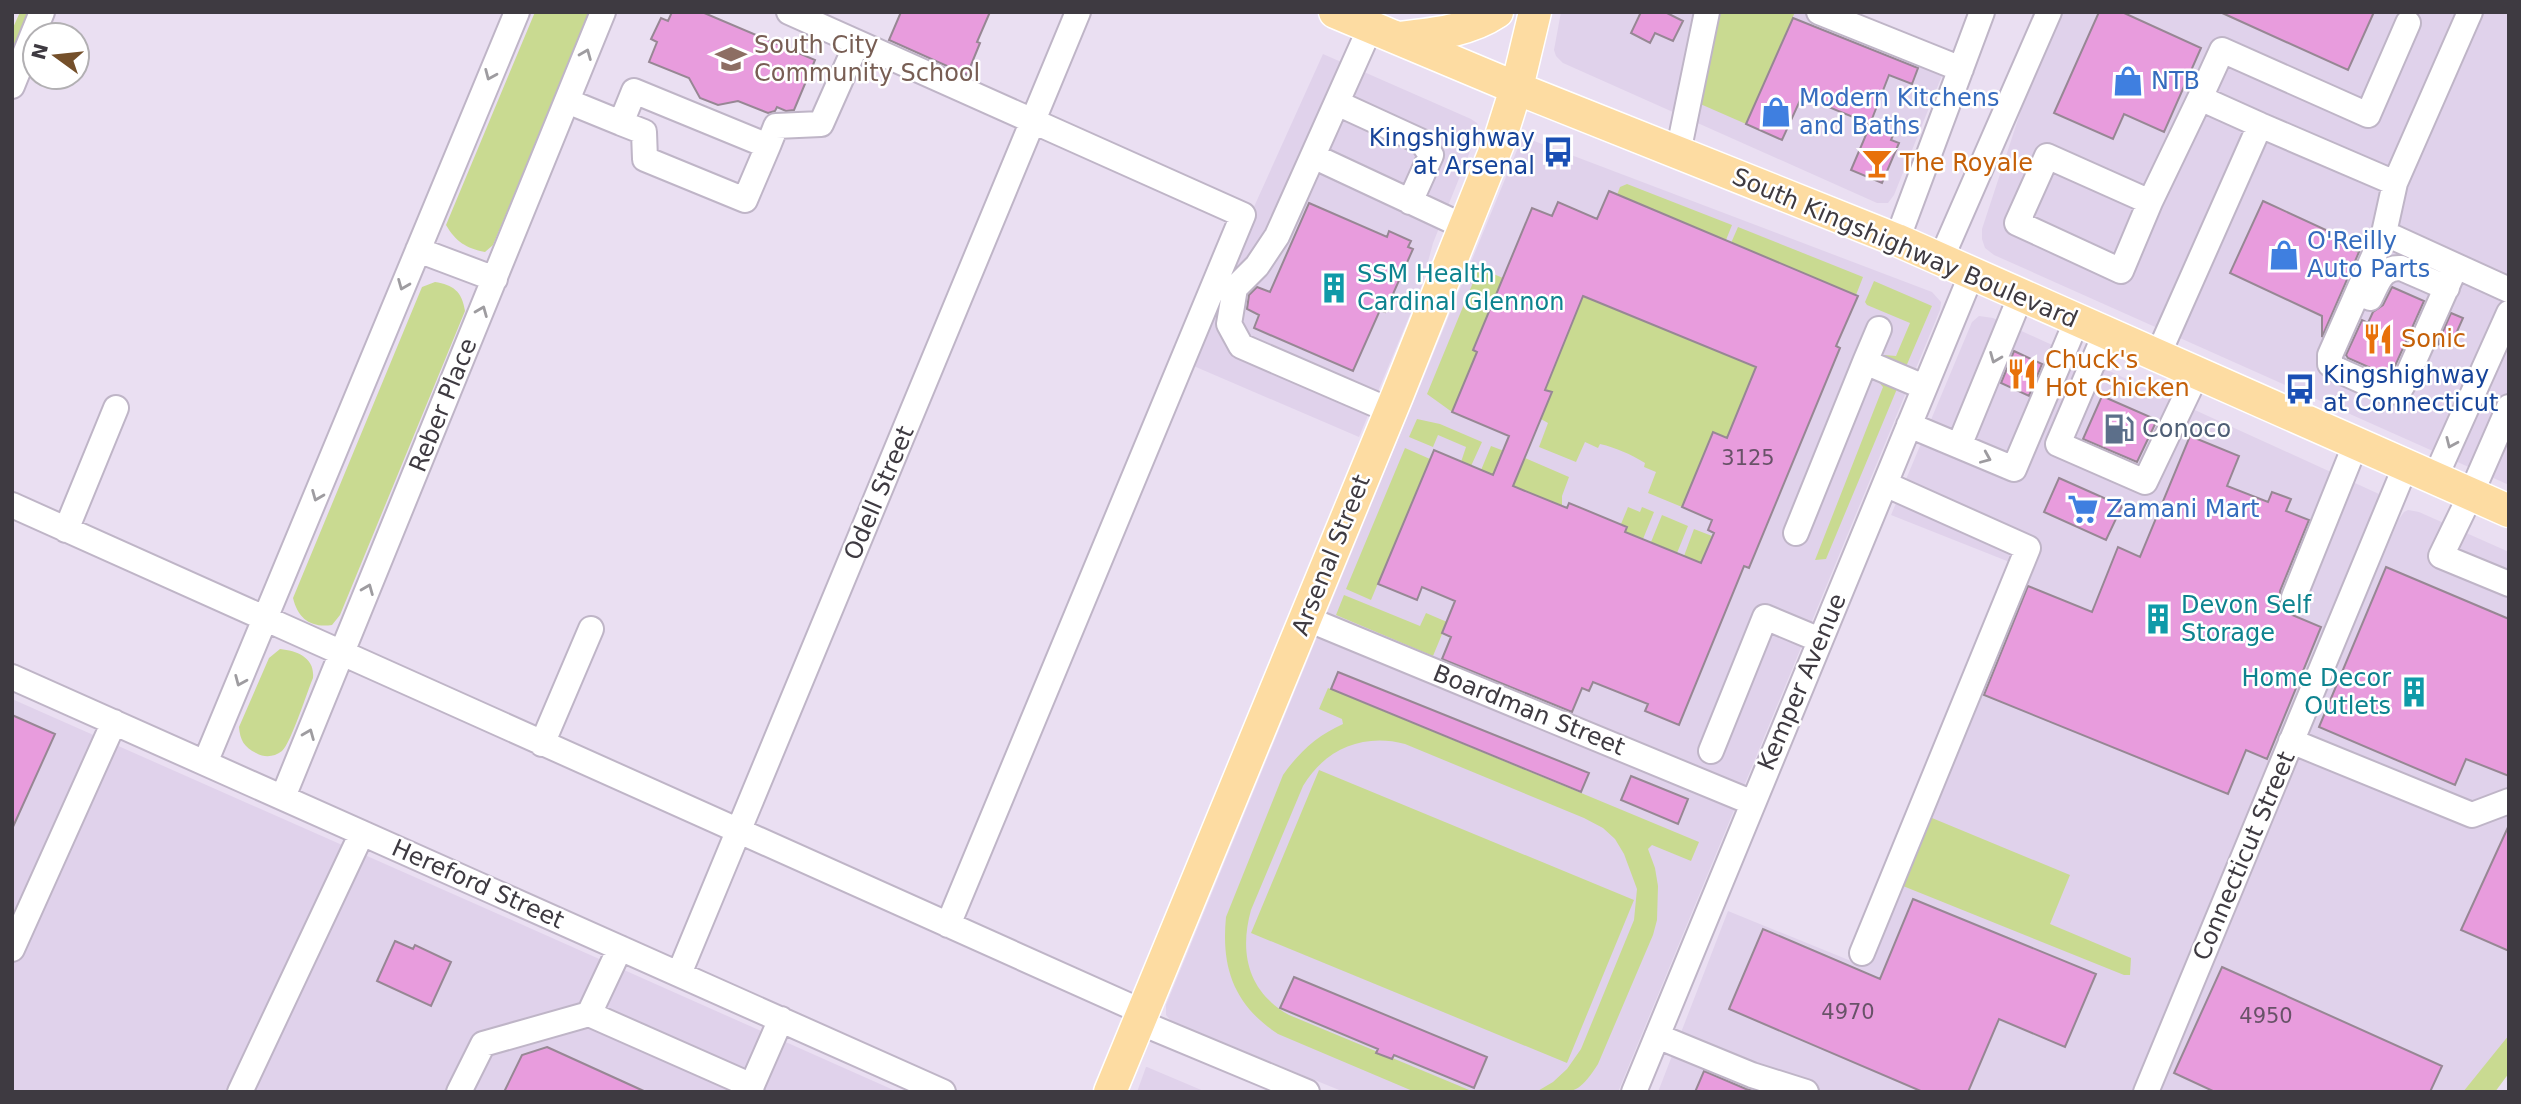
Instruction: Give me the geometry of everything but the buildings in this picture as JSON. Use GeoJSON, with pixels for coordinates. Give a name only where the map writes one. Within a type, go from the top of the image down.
{"type":"FeatureCollection","features":[{"type":"Feature","properties":{"kind":"main road","name":"South Kingshighway Boulevard"},"geometry":{"type":"LineString","coordinates":[[1335,12],[1897,240],[2509,511]]}},
{"type":"Feature","properties":{"kind":"main road"},"geometry":{"type":"LineString","coordinates":[[1382,33],[1454,31],[1471,26],[1497,12]]}},
{"type":"Feature","properties":{"kind":"main road","name":"Arsenal Street"},"geometry":{"type":"LineString","coordinates":[[1110,1092],[1465,227],[1517,88],[1535,12]]}},
{"type":"Feature","properties":{"kind":"street"},"geometry":{"type":"LineString","coordinates":[[12,86],[42,12]]}},
{"type":"Feature","properties":{"kind":"street"},"geometry":{"type":"LineString","coordinates":[[205,763],[517,12]]}},
{"type":"Feature","properties":{"kind":"street","name":"Reber Place"},"geometry":{"type":"LineString","coordinates":[[283,797],[603,12]]}},
{"type":"Feature","properties":{"kind":"street"},"geometry":{"type":"LineString","coordinates":[[789,12],[1243,215],[948,925]]}},
{"type":"Feature","properties":{"kind":"street","name":"Odell Street"},"geometry":{"type":"LineString","coordinates":[[679,974],[1078,12]]}},
{"type":"Feature","properties":{"kind":"street"},"geometry":{"type":"LineString","coordinates":[[1678,153],[1707,12]]}},
{"type":"Feature","properties":{"kind":"street"},"geometry":{"type":"LineString","coordinates":[[1819,12],[1961,69]]}},
{"type":"Feature","properties":{"kind":"street"},"geometry":{"type":"LineString","coordinates":[[1897,240],[1982,12]]}},
{"type":"Feature","properties":{"kind":"street"},"geometry":{"type":"LineString","coordinates":[[1941,259],[2049,12]]}},
{"type":"Feature","properties":{"kind":"street"},"geometry":{"type":"LineString","coordinates":[[2451,277],[2399,391],[2387,393],[2330,364],[2330,355],[2384,233],[2395,183],[2470,12]]}},
{"type":"Feature","properties":{"kind":"street"},"geometry":{"type":"LineString","coordinates":[[2150,202],[2047,156],[2017,223],[2121,271],[2150,202],[2222,50],[2368,115],[2408,23]]}},
{"type":"Feature","properties":{"kind":"street"},"geometry":{"type":"LineString","coordinates":[[1382,33],[1336,103],[1277,236],[1257,265],[1235,288],[1229,324],[1241,346],[1391,411]]}},
{"type":"Feature","properties":{"kind":"street"},"geometry":{"type":"LineString","coordinates":[[567,101],[644,132],[645,159],[745,200],[776,126],[821,124],[857,43]]}},
{"type":"Feature","properties":{"kind":"street"},"geometry":{"type":"LineString","coordinates":[[621,123],[634,91],[768,146]]}},
{"type":"Feature","properties":{"kind":"street"},"geometry":{"type":"LineString","coordinates":[[2200,98],[2395,183]]}},
{"type":"Feature","properties":{"kind":"street"},"geometry":{"type":"LineString","coordinates":[[1336,103],[1422,142],[1431,155],[1410,202]]}},
{"type":"Feature","properties":{"kind":"street"},"geometry":{"type":"LineString","coordinates":[[2158,355],[2260,125]]}},
{"type":"Feature","properties":{"kind":"street"},"geometry":{"type":"LineString","coordinates":[[1313,156],[1465,227]]}},
{"type":"Feature","properties":{"kind":"street"},"geometry":{"type":"LineString","coordinates":[[2384,233],[2451,277]]}},
{"type":"Feature","properties":{"kind":"street"},"geometry":{"type":"LineString","coordinates":[[418,250],[495,279]]}},
{"type":"Feature","properties":{"kind":"street"},"geometry":{"type":"LineString","coordinates":[[2344,324],[2365,308],[2380,277],[2389,269],[2401,268],[2509,290]]}},
{"type":"Feature","properties":{"kind":"street","name":"Kemper Avenue"},"geometry":{"type":"LineString","coordinates":[[1634,1092],[1972,273]]}},
{"type":"Feature","properties":{"kind":"street"},"geometry":{"type":"LineString","coordinates":[[1959,446],[2021,295]]}},
{"type":"Feature","properties":{"kind":"street"},"geometry":{"type":"LineString","coordinates":[[2435,478],[2509,313]]}},
{"type":"Feature","properties":{"kind":"street"},"geometry":{"type":"LineString","coordinates":[[1909,425],[2014,469],[2077,320]]}},
{"type":"Feature","properties":{"kind":"street"},"geometry":{"type":"LineString","coordinates":[[1796,533],[1879,329]]}},
{"type":"Feature","properties":{"kind":"street"},"geometry":{"type":"LineString","coordinates":[[2106,332],[2058,444],[2145,482],[2197,373]]}},
{"type":"Feature","properties":{"kind":"street"},"geometry":{"type":"LineString","coordinates":[[1866,362],[1924,387]]}},
{"type":"Feature","properties":{"kind":"street"},"geometry":{"type":"LineString","coordinates":[[2509,407],[2441,556],[2509,584]]}},
{"type":"Feature","properties":{"kind":"street"},"geometry":{"type":"LineString","coordinates":[[66,530],[116,408]]}},
{"type":"Feature","properties":{"kind":"street"},"geometry":{"type":"LineString","coordinates":[[2294,597],[2356,443]]}},
{"type":"Feature","properties":{"kind":"street","name":"Connecticut Street"},"geometry":{"type":"LineString","coordinates":[[2146,1092],[2406,465]]}},
{"type":"Feature","properties":{"kind":"street"},"geometry":{"type":"LineString","coordinates":[[1863,953],[2028,548],[1885,484]]}},
{"type":"Feature","properties":{"kind":"street"},"geometry":{"type":"LineString","coordinates":[[12,505],[739,830],[1307,1092]]}},
{"type":"Feature","properties":{"kind":"street"},"geometry":{"type":"LineString","coordinates":[[1712,751],[1765,617],[1820,640]]}},
{"type":"Feature","properties":{"kind":"street","name":"Boardman Street"},"geometry":{"type":"LineString","coordinates":[[1305,618],[1752,803]]}},
{"type":"Feature","properties":{"kind":"street"},"geometry":{"type":"LineString","coordinates":[[542,744],[591,629]]}},
{"type":"Feature","properties":{"kind":"street","name":"Hereford Street"},"geometry":{"type":"LineString","coordinates":[[12,677],[943,1092]]}},
{"type":"Feature","properties":{"kind":"street"},"geometry":{"type":"LineString","coordinates":[[12,949],[114,722]]}},
{"type":"Feature","properties":{"kind":"street"},"geometry":{"type":"LineString","coordinates":[[2291,741],[2472,815],[2509,801]]}},
{"type":"Feature","properties":{"kind":"street"},"geometry":{"type":"LineString","coordinates":[[240,1092],[362,833]]}},
{"type":"Feature","properties":{"kind":"street"},"geometry":{"type":"LineString","coordinates":[[589,1014],[620,948]]}},
{"type":"Feature","properties":{"kind":"street"},"geometry":{"type":"LineString","coordinates":[[458,1092],[483,1044],[589,1014],[751,1089],[781,1019]]}},
{"type":"Feature","properties":{"kind":"street"},"geometry":{"type":"LineString","coordinates":[[1657,1036],[1752,1074],[1806,1092]]}},
{"type":"Feature","properties":{"kind":"shaded area"},"geometry":{"type":"Polygon","coordinates":[[[1561,12],[1804,12],[1945,68],[1894,195],[1888,203],[1877,203],[1563,63],[1554,50],[1561,12]]]}},
{"type":"Feature","properties":{"kind":"shaded area"},"geometry":{"type":"Polygon","coordinates":[[[2062,12],[2509,12],[2509,485],[1994,255],[1985,248],[1982,229],[2027,92],[2062,12]]]}},
{"type":"Feature","properties":{"kind":"shaded area"},"geometry":{"type":"Polygon","coordinates":[[[1323,54],[1471,119],[1477,123],[1479,129],[1433,243],[1421,288],[1359,437],[1189,364],[1253,209],[1323,54]]]}},
{"type":"Feature","properties":{"kind":"shaded area"},"geometry":{"type":"Polygon","coordinates":[[[1529,139],[1932,292],[1941,302],[1940,310],[1618,1092],[1344,1092],[1171,1021],[1166,1015],[1166,1005],[1517,150],[1522,142],[1529,139]]]}},
{"type":"Feature","properties":{"kind":"shaded area"},"geometry":{"type":"Polygon","coordinates":[[[1979,316],[1993,318],[2379,494],[2276,809],[2404,512],[2419,512],[2509,552],[2509,1037],[2467,1092],[1658,1092],[1728,911],[1856,963],[2012,563],[1891,515],[1972,322],[1979,316]]]}},
{"type":"Feature","properties":{"kind":"shaded area"},"geometry":{"type":"Polygon","coordinates":[[[12,699],[514,921],[898,1092],[12,1092],[12,699]]]}},
{"type":"Feature","properties":{"kind":"shaded area"},"geometry":{"type":"Polygon","coordinates":[[[1147,1067],[1206,1092],[1137,1092],[1147,1067]]]}},
{"type":"Feature","properties":{"kind":"green space"},"geometry":{"type":"Polygon","coordinates":[[[20,12],[31,12],[27,21],[21,21],[21,36],[12,58],[12,30],[20,12]]]}},
{"type":"Feature","properties":{"kind":"green space"},"geometry":{"type":"Polygon","coordinates":[[[535,12],[591,12],[493,245],[485,252],[462,243],[446,225],[535,12]]]}},
{"type":"Feature","properties":{"kind":"green space"},"geometry":{"type":"Polygon","coordinates":[[[1716,12],[1795,12],[1746,124],[1698,103],[1716,12]]]}},
{"type":"Feature","properties":{"kind":"green space"},"geometry":{"type":"Polygon","coordinates":[[[1627,184],[1732,225],[1726,240],[1617,195],[1620,187],[1627,184]]]}},
{"type":"Feature","properties":{"kind":"green space"},"geometry":{"type":"Polygon","coordinates":[[[1738,227],[1863,277],[1856,295],[1731,243],[1738,227]]]}},
{"type":"Feature","properties":{"kind":"green space"},"geometry":{"type":"Polygon","coordinates":[[[1479,268],[1503,278],[1473,349],[1477,352],[1452,412],[1427,394],[1479,268]]]}},
{"type":"Feature","properties":{"kind":"green space"},"geometry":{"type":"Polygon","coordinates":[[[1874,281],[1932,306],[1905,369],[1882,359],[1884,355],[1896,356],[1910,323],[1867,305],[1865,302],[1874,281]]]}},
{"type":"Feature","properties":{"kind":"green space"},"geometry":{"type":"Polygon","coordinates":[[[435,282],[456,290],[462,298],[465,311],[340,615],[332,625],[312,623],[298,612],[293,598],[422,287],[435,282]]]}},
{"type":"Feature","properties":{"kind":"green space"},"geometry":{"type":"Polygon","coordinates":[[[1583,296],[1756,367],[1727,438],[1713,432],[1682,507],[1648,493],[1656,472],[1644,467],[1645,463],[1612,447],[1600,444],[1598,448],[1585,442],[1576,462],[1539,447],[1548,423],[1541,419],[1551,393],[1545,390],[1583,296]]]}},
{"type":"Feature","properties":{"kind":"green space"},"geometry":{"type":"Polygon","coordinates":[[[1877,380],[1899,384],[1826,559],[1815,560],[1883,387],[1877,380]]]}},
{"type":"Feature","properties":{"kind":"green space"},"geometry":{"type":"Polygon","coordinates":[[[1417,419],[1440,424],[1482,442],[1471,466],[1461,462],[1466,447],[1438,435],[1433,447],[1409,437],[1417,419]]]}},
{"type":"Feature","properties":{"kind":"green space"},"geometry":{"type":"Polygon","coordinates":[[[1491,446],[1512,454],[1499,484],[1479,475],[1491,446]]]}},
{"type":"Feature","properties":{"kind":"green space"},"geometry":{"type":"Polygon","coordinates":[[[1405,448],[1430,459],[1371,600],[1346,589],[1405,448]]]}},
{"type":"Feature","properties":{"kind":"green space"},"geometry":{"type":"Polygon","coordinates":[[[1525,458],[1569,477],[1562,496],[1562,506],[1513,486],[1525,458]]]}},
{"type":"Feature","properties":{"kind":"green space"},"geometry":{"type":"Polygon","coordinates":[[[1628,507],[1640,512],[1642,507],[1654,512],[1643,539],[1625,532],[1627,527],[1621,524],[1628,507]]]}},
{"type":"Feature","properties":{"kind":"green space"},"geometry":{"type":"Polygon","coordinates":[[[1662,515],[1688,526],[1677,553],[1651,542],[1662,515]]]}},
{"type":"Feature","properties":{"kind":"green space"},"geometry":{"type":"Polygon","coordinates":[[[1694,529],[1712,536],[1704,556],[1704,564],[1684,556],[1694,529]]]}},
{"type":"Feature","properties":{"kind":"green space"},"geometry":{"type":"Polygon","coordinates":[[[1344,595],[1420,626],[1426,613],[1447,622],[1433,656],[1336,615],[1344,595]]]}},
{"type":"Feature","properties":{"kind":"green space"},"geometry":{"type":"Polygon","coordinates":[[[280,649],[304,657],[311,665],[313,678],[286,746],[273,756],[266,756],[246,746],[239,727],[269,658],[280,649]]]}},
{"type":"Feature","properties":{"kind":"green space"},"geometry":{"type":"Polygon","coordinates":[[[1328,688],[1699,842],[1691,861],[1652,845],[1648,849],[1658,886],[1657,920],[1653,935],[1598,1064],[1579,1087],[1566,1092],[1536,1092],[1567,1069],[1581,1049],[1634,920],[1637,889],[1624,854],[1615,839],[1603,828],[1584,818],[1405,744],[1374,741],[1346,747],[1322,762],[1312,773],[1303,786],[1251,910],[1246,941],[1247,956],[1250,970],[1264,995],[1289,1015],[1474,1092],[1415,1092],[1278,1034],[1263,1023],[1241,998],[1229,969],[1226,953],[1226,917],[1283,775],[1310,745],[1343,724],[1342,719],[1319,709],[1328,688]]]}},
{"type":"Feature","properties":{"kind":"green space"},"geometry":{"type":"Polygon","coordinates":[[[1319,770],[1634,900],[1567,1063],[1251,933],[1319,770]]]}},
{"type":"Feature","properties":{"kind":"green space"},"geometry":{"type":"Polygon","coordinates":[[[1932,818],[2070,875],[2050,924],[2131,958],[2130,975],[2124,975],[1903,886],[1927,819],[1932,818]]]}},
{"type":"Feature","properties":{"kind":"green space"},"geometry":{"type":"Polygon","coordinates":[[[2509,1035],[2509,1073],[2495,1092],[2463,1092],[2509,1035]]]}},
{"type":"Feature","properties":{"kind":"place","name":"South City Community School"},"geometry":{"type":"Point","coordinates":[731,59]}},
{"type":"Feature","properties":{"kind":"place","name":"NTB"},"geometry":{"type":"Point","coordinates":[2128,81]}},
{"type":"Feature","properties":{"kind":"place","name":"Modern Kitchens and Baths"},"geometry":{"type":"Point","coordinates":[1776,112]}},
{"type":"Feature","properties":{"kind":"place","name":"Kingshighway at Arsenal"},"geometry":{"type":"Point","coordinates":[1558,152]}},
{"type":"Feature","properties":{"kind":"place","name":"The Royale"},"geometry":{"type":"Point","coordinates":[1877,163]}},
{"type":"Feature","properties":{"kind":"place","name":"O'Reilly Auto Parts"},"geometry":{"type":"Point","coordinates":[2284,255]}},
{"type":"Feature","properties":{"kind":"place","name":"SSM Health Cardinal Glennon"},"geometry":{"type":"Point","coordinates":[1334,288]}},
{"type":"Feature","properties":{"kind":"place","name":"Sonic"},"geometry":{"type":"Point","coordinates":[2378,339]}},
{"type":"Feature","properties":{"kind":"place","name":"Chuck's Hot Chicken"},"geometry":{"type":"Point","coordinates":[2022,374]}},
{"type":"Feature","properties":{"kind":"place","name":"Kingshighway at Connecticut"},"geometry":{"type":"Point","coordinates":[2300,389]}},
{"type":"Feature","properties":{"kind":"place","name":"Conoco"},"geometry":{"type":"Point","coordinates":[2119,429]}},
{"type":"Feature","properties":{"kind":"place","name":"Zamani Mart"},"geometry":{"type":"Point","coordinates":[2083,509]}},
{"type":"Feature","properties":{"kind":"place","name":"Devon Self Storage"},"geometry":{"type":"Point","coordinates":[2158,619]}},
{"type":"Feature","properties":{"kind":"place","name":"Home Decor Outlets"},"geometry":{"type":"Point","coordinates":[2414,692]}}]}
